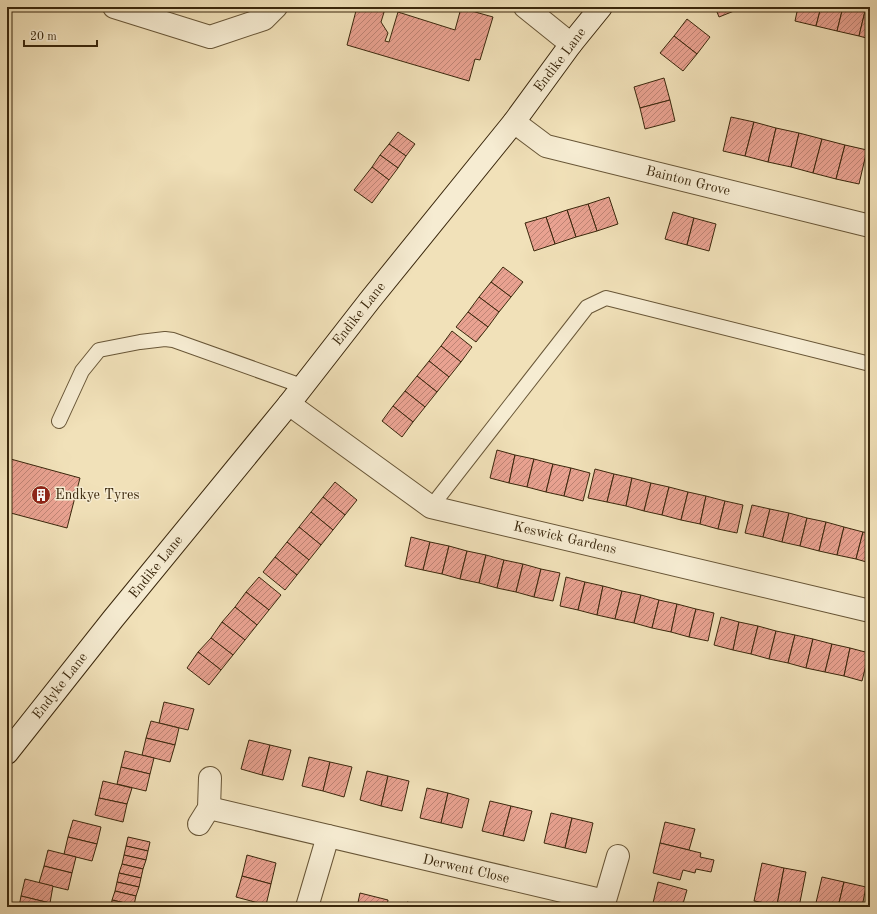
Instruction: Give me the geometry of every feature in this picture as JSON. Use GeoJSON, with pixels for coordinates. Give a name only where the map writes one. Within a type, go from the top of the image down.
{"type":"FeatureCollection","features":[{"type":"Feature","properties":{"kind":"street"},"geometry":{"type":"LineString","coordinates":[[114,7],[210,37],[264,19],[276,7]]}},
{"type":"Feature","properties":{"kind":"street"},"geometry":{"type":"LineString","coordinates":[[526,7],[571,44]]}},
{"type":"Feature","properties":{"kind":"street","name":"Endike Lane"},"geometry":{"type":"LineString","coordinates":[[113,619],[514,122],[571,44],[601,7]]}},
{"type":"Feature","properties":{"kind":"street","name":"Bainton Grove"},"geometry":{"type":"LineString","coordinates":[[514,122],[546,146],[870,226]]}},
{"type":"Feature","properties":{"kind":"street","name":"Keswick Gardens"},"geometry":{"type":"LineString","coordinates":[[288,404],[431,507],[870,610]]}},
{"type":"Feature","properties":{"kind":"street","name":"Endyke Lane"},"geometry":{"type":"LineString","coordinates":[[7,753],[113,619]]}},
{"type":"Feature","properties":{"kind":"street","name":"Derwent Close"},"geometry":{"type":"LineString","coordinates":[[210,778],[204,816],[328,836],[604,904],[618,856]]}},
{"type":"Feature","properties":{"kind":"street"},"geometry":{"type":"LineString","coordinates":[[307,907],[328,836]]}},
{"type":"Feature","properties":{"kind":"lane"},"geometry":{"type":"LineString","coordinates":[[431,507],[587,307],[606,298],[870,364]]}},
{"type":"Feature","properties":{"kind":"lane"},"geometry":{"type":"LineString","coordinates":[[59,422],[82,371],[99,350],[146,341],[165,339],[173,340],[302,386]]}},
{"type":"Feature","properties":{"kind":"building"},"geometry":{"type":"Polygon","coordinates":[[[357,7],[379,7],[385,9],[381,22],[388,33],[385,41],[389,42],[398,12],[455,30],[461,8],[493,17],[480,60],[475,59],[469,81],[347,45],[357,7]]]}},
{"type":"Feature","properties":{"kind":"building"},"geometry":{"type":"Polygon","coordinates":[[[715,7],[738,7],[739,9],[719,17],[715,7]]]}},
{"type":"Feature","properties":{"kind":"building"},"geometry":{"type":"Polygon","coordinates":[[[798,7],[821,7],[816,26],[795,21],[798,7]]]}},
{"type":"Feature","properties":{"kind":"building"},"geometry":{"type":"Polygon","coordinates":[[[821,7],[843,7],[837,31],[816,26],[821,7]]]}},
{"type":"Feature","properties":{"kind":"building"},"geometry":{"type":"Polygon","coordinates":[[[843,7],[866,7],[859,36],[837,31],[843,7]]]}},
{"type":"Feature","properties":{"kind":"building"},"geometry":{"type":"Polygon","coordinates":[[[866,7],[870,7],[870,39],[859,36],[866,7]]]}},
{"type":"Feature","properties":{"kind":"building"},"geometry":{"type":"Polygon","coordinates":[[[687,19],[710,37],[697,54],[674,36],[687,19]]]}},
{"type":"Feature","properties":{"kind":"building"},"geometry":{"type":"Polygon","coordinates":[[[674,36],[697,54],[683,71],[660,53],[674,36]]]}},
{"type":"Feature","properties":{"kind":"building"},"geometry":{"type":"Polygon","coordinates":[[[664,78],[670,100],[640,108],[634,87],[664,78]]]}},
{"type":"Feature","properties":{"kind":"building"},"geometry":{"type":"Polygon","coordinates":[[[670,100],[675,121],[645,129],[640,108],[670,100]]]}},
{"type":"Feature","properties":{"kind":"building"},"geometry":{"type":"Polygon","coordinates":[[[731,117],[754,122],[745,156],[723,151],[731,117]]]}},
{"type":"Feature","properties":{"kind":"building"},"geometry":{"type":"Polygon","coordinates":[[[754,122],[776,128],[768,162],[745,156],[754,122]]]}},
{"type":"Feature","properties":{"kind":"building"},"geometry":{"type":"Polygon","coordinates":[[[776,128],[799,133],[791,167],[768,162],[776,128]]]}},
{"type":"Feature","properties":{"kind":"building"},"geometry":{"type":"Polygon","coordinates":[[[398,132],[415,144],[406,156],[389,144],[398,132]]]}},
{"type":"Feature","properties":{"kind":"building"},"geometry":{"type":"Polygon","coordinates":[[[799,133],[822,139],[813,173],[791,167],[799,133]]]}},
{"type":"Feature","properties":{"kind":"building"},"geometry":{"type":"Polygon","coordinates":[[[822,139],[845,145],[836,179],[813,173],[822,139]]]}},
{"type":"Feature","properties":{"kind":"building"},"geometry":{"type":"Polygon","coordinates":[[[389,144],[406,156],[398,168],[380,155],[389,144]]]}},
{"type":"Feature","properties":{"kind":"building"},"geometry":{"type":"Polygon","coordinates":[[[845,145],[867,150],[859,184],[836,179],[845,145]]]}},
{"type":"Feature","properties":{"kind":"building"},"geometry":{"type":"Polygon","coordinates":[[[380,155],[398,168],[389,180],[372,167],[380,155]]]}},
{"type":"Feature","properties":{"kind":"building"},"geometry":{"type":"Polygon","coordinates":[[[372,167],[389,180],[372,203],[354,190],[372,167]]]}},
{"type":"Feature","properties":{"kind":"building"},"geometry":{"type":"Polygon","coordinates":[[[609,197],[618,224],[597,231],[588,204],[609,197]]]}},
{"type":"Feature","properties":{"kind":"building"},"geometry":{"type":"Polygon","coordinates":[[[588,204],[597,231],[576,237],[567,210],[588,204]]]}},
{"type":"Feature","properties":{"kind":"building"},"geometry":{"type":"Polygon","coordinates":[[[567,210],[576,237],[555,244],[546,217],[567,210]]]}},
{"type":"Feature","properties":{"kind":"building"},"geometry":{"type":"Polygon","coordinates":[[[673,212],[694,218],[687,245],[665,239],[673,212]]]}},
{"type":"Feature","properties":{"kind":"building"},"geometry":{"type":"Polygon","coordinates":[[[546,217],[555,244],[534,251],[525,223],[546,217]]]}},
{"type":"Feature","properties":{"kind":"building"},"geometry":{"type":"Polygon","coordinates":[[[694,218],[716,224],[709,251],[687,245],[694,218]]]}},
{"type":"Feature","properties":{"kind":"building"},"geometry":{"type":"Polygon","coordinates":[[[503,267],[523,282],[511,297],[491,282],[503,267]]]}},
{"type":"Feature","properties":{"kind":"building"},"geometry":{"type":"Polygon","coordinates":[[[491,282],[511,297],[499,312],[479,297],[491,282]]]}},
{"type":"Feature","properties":{"kind":"building"},"geometry":{"type":"Polygon","coordinates":[[[479,297],[499,312],[488,327],[468,312],[479,297]]]}},
{"type":"Feature","properties":{"kind":"building"},"geometry":{"type":"Polygon","coordinates":[[[468,312],[488,327],[476,342],[456,327],[468,312]]]}},
{"type":"Feature","properties":{"kind":"building"},"geometry":{"type":"Polygon","coordinates":[[[452,331],[472,347],[461,362],[441,346],[452,331]]]}},
{"type":"Feature","properties":{"kind":"building"},"geometry":{"type":"Polygon","coordinates":[[[441,346],[461,362],[449,377],[429,361],[441,346]]]}},
{"type":"Feature","properties":{"kind":"building"},"geometry":{"type":"Polygon","coordinates":[[[429,361],[449,377],[437,392],[417,376],[429,361]]]}},
{"type":"Feature","properties":{"kind":"building"},"geometry":{"type":"Polygon","coordinates":[[[417,376],[437,392],[425,407],[405,391],[417,376]]]}},
{"type":"Feature","properties":{"kind":"building"},"geometry":{"type":"Polygon","coordinates":[[[405,391],[425,407],[413,422],[393,406],[405,391]]]}},
{"type":"Feature","properties":{"kind":"building"},"geometry":{"type":"Polygon","coordinates":[[[393,406],[413,422],[402,437],[382,421],[393,406]]]}},
{"type":"Feature","properties":{"kind":"building"},"geometry":{"type":"Polygon","coordinates":[[[497,450],[515,455],[509,483],[490,478],[497,450]]]}},
{"type":"Feature","properties":{"kind":"building"},"geometry":{"type":"Polygon","coordinates":[[[515,455],[534,459],[527,487],[509,483],[515,455]]]}},
{"type":"Feature","properties":{"kind":"building","name":"Endkye Tyres"},"geometry":{"type":"Polygon","coordinates":[[[7,458],[80,478],[67,528],[7,512],[7,458]]]}},
{"type":"Feature","properties":{"kind":"building"},"geometry":{"type":"Polygon","coordinates":[[[534,459],[553,464],[546,492],[527,487],[534,459]]]}},
{"type":"Feature","properties":{"kind":"building"},"geometry":{"type":"Polygon","coordinates":[[[553,464],[571,468],[564,496],[546,492],[553,464]]]}},
{"type":"Feature","properties":{"kind":"building"},"geometry":{"type":"Polygon","coordinates":[[[571,468],[590,473],[583,501],[564,496],[571,468]]]}},
{"type":"Feature","properties":{"kind":"building"},"geometry":{"type":"Polygon","coordinates":[[[595,469],[614,474],[607,502],[588,498],[595,469]]]}},
{"type":"Feature","properties":{"kind":"building"},"geometry":{"type":"Polygon","coordinates":[[[614,474],[632,478],[626,506],[607,502],[614,474]]]}},
{"type":"Feature","properties":{"kind":"building"},"geometry":{"type":"Polygon","coordinates":[[[632,478],[651,483],[644,511],[626,506],[632,478]]]}},
{"type":"Feature","properties":{"kind":"building"},"geometry":{"type":"Polygon","coordinates":[[[335,482],[357,500],[345,515],[323,497],[335,482]]]}},
{"type":"Feature","properties":{"kind":"building"},"geometry":{"type":"Polygon","coordinates":[[[651,483],[669,487],[662,515],[644,511],[651,483]]]}},
{"type":"Feature","properties":{"kind":"building"},"geometry":{"type":"Polygon","coordinates":[[[669,487],[688,492],[681,520],[662,515],[669,487]]]}},
{"type":"Feature","properties":{"kind":"building"},"geometry":{"type":"Polygon","coordinates":[[[688,492],[706,496],[700,524],[681,520],[688,492]]]}},
{"type":"Feature","properties":{"kind":"building"},"geometry":{"type":"Polygon","coordinates":[[[706,496],[725,501],[718,529],[700,524],[706,496]]]}},
{"type":"Feature","properties":{"kind":"building"},"geometry":{"type":"Polygon","coordinates":[[[323,497],[345,515],[333,530],[311,512],[323,497]]]}},
{"type":"Feature","properties":{"kind":"building"},"geometry":{"type":"Polygon","coordinates":[[[725,501],[743,505],[737,533],[718,529],[725,501]]]}},
{"type":"Feature","properties":{"kind":"building"},"geometry":{"type":"Polygon","coordinates":[[[752,505],[770,509],[763,537],[745,533],[752,505]]]}},
{"type":"Feature","properties":{"kind":"building"},"geometry":{"type":"Polygon","coordinates":[[[770,509],[789,513],[782,542],[763,537],[770,509]]]}},
{"type":"Feature","properties":{"kind":"building"},"geometry":{"type":"Polygon","coordinates":[[[311,512],[333,530],[321,545],[299,527],[311,512]]]}},
{"type":"Feature","properties":{"kind":"building"},"geometry":{"type":"Polygon","coordinates":[[[789,513],[807,518],[800,546],[782,542],[789,513]]]}},
{"type":"Feature","properties":{"kind":"building"},"geometry":{"type":"Polygon","coordinates":[[[807,518],[826,522],[819,551],[800,546],[807,518]]]}},
{"type":"Feature","properties":{"kind":"building"},"geometry":{"type":"Polygon","coordinates":[[[826,522],[844,527],[837,555],[819,551],[826,522]]]}},
{"type":"Feature","properties":{"kind":"building"},"geometry":{"type":"Polygon","coordinates":[[[299,527],[321,545],[309,560],[287,542],[299,527]]]}},
{"type":"Feature","properties":{"kind":"building"},"geometry":{"type":"Polygon","coordinates":[[[844,527],[863,532],[856,559],[837,555],[844,527]]]}},
{"type":"Feature","properties":{"kind":"building"},"geometry":{"type":"Polygon","coordinates":[[[863,532],[870,533],[870,563],[856,559],[863,532]]]}},
{"type":"Feature","properties":{"kind":"building"},"geometry":{"type":"Polygon","coordinates":[[[411,537],[430,542],[423,570],[405,566],[411,537]]]}},
{"type":"Feature","properties":{"kind":"building"},"geometry":{"type":"Polygon","coordinates":[[[287,542],[309,560],[297,575],[275,557],[287,542]]]}},
{"type":"Feature","properties":{"kind":"building"},"geometry":{"type":"Polygon","coordinates":[[[430,542],[449,546],[442,574],[423,570],[430,542]]]}},
{"type":"Feature","properties":{"kind":"building"},"geometry":{"type":"Polygon","coordinates":[[[449,546],[467,551],[460,579],[442,574],[449,546]]]}},
{"type":"Feature","properties":{"kind":"building"},"geometry":{"type":"Polygon","coordinates":[[[467,551],[486,555],[479,583],[460,579],[467,551]]]}},
{"type":"Feature","properties":{"kind":"building"},"geometry":{"type":"Polygon","coordinates":[[[486,555],[504,560],[497,588],[479,583],[486,555]]]}},
{"type":"Feature","properties":{"kind":"building"},"geometry":{"type":"Polygon","coordinates":[[[275,557],[297,575],[285,590],[263,572],[275,557]]]}},
{"type":"Feature","properties":{"kind":"building"},"geometry":{"type":"Polygon","coordinates":[[[504,560],[523,564],[516,592],[497,588],[504,560]]]}},
{"type":"Feature","properties":{"kind":"building"},"geometry":{"type":"Polygon","coordinates":[[[523,564],[541,569],[534,597],[516,592],[523,564]]]}},
{"type":"Feature","properties":{"kind":"building"},"geometry":{"type":"Polygon","coordinates":[[[541,569],[560,573],[553,601],[534,597],[541,569]]]}},
{"type":"Feature","properties":{"kind":"building"},"geometry":{"type":"Polygon","coordinates":[[[259,577],[281,595],[269,610],[246,592],[259,577]]]}},
{"type":"Feature","properties":{"kind":"building"},"geometry":{"type":"Polygon","coordinates":[[[566,577],[585,582],[578,610],[560,606],[566,577]]]}},
{"type":"Feature","properties":{"kind":"building"},"geometry":{"type":"Polygon","coordinates":[[[585,582],[603,586],[597,615],[578,610],[585,582]]]}},
{"type":"Feature","properties":{"kind":"building"},"geometry":{"type":"Polygon","coordinates":[[[603,586],[622,591],[615,619],[597,615],[603,586]]]}},
{"type":"Feature","properties":{"kind":"building"},"geometry":{"type":"Polygon","coordinates":[[[622,591],[641,595],[634,623],[615,619],[622,591]]]}},
{"type":"Feature","properties":{"kind":"building"},"geometry":{"type":"Polygon","coordinates":[[[246,592],[269,610],[257,625],[235,607],[246,592]]]}},
{"type":"Feature","properties":{"kind":"building"},"geometry":{"type":"Polygon","coordinates":[[[641,595],[659,600],[652,628],[634,623],[641,595]]]}},
{"type":"Feature","properties":{"kind":"building"},"geometry":{"type":"Polygon","coordinates":[[[659,600],[677,604],[671,632],[652,628],[659,600]]]}},
{"type":"Feature","properties":{"kind":"building"},"geometry":{"type":"Polygon","coordinates":[[[677,604],[696,609],[689,637],[671,632],[677,604]]]}},
{"type":"Feature","properties":{"kind":"building"},"geometry":{"type":"Polygon","coordinates":[[[235,607],[257,625],[245,640],[222,622],[235,607]]]}},
{"type":"Feature","properties":{"kind":"building"},"geometry":{"type":"Polygon","coordinates":[[[696,609],[714,613],[708,641],[689,637],[696,609]]]}},
{"type":"Feature","properties":{"kind":"building"},"geometry":{"type":"Polygon","coordinates":[[[721,617],[739,622],[733,650],[714,645],[721,617]]]}},
{"type":"Feature","properties":{"kind":"building"},"geometry":{"type":"Polygon","coordinates":[[[222,622],[245,640],[233,655],[211,638],[222,622]]]}},
{"type":"Feature","properties":{"kind":"building"},"geometry":{"type":"Polygon","coordinates":[[[739,622],[758,626],[751,654],[733,650],[739,622]]]}},
{"type":"Feature","properties":{"kind":"building"},"geometry":{"type":"Polygon","coordinates":[[[758,626],[776,631],[769,659],[751,654],[758,626]]]}},
{"type":"Feature","properties":{"kind":"building"},"geometry":{"type":"Polygon","coordinates":[[[776,631],[795,635],[788,663],[769,659],[776,631]]]}},
{"type":"Feature","properties":{"kind":"building"},"geometry":{"type":"Polygon","coordinates":[[[795,635],[813,639],[806,668],[788,663],[795,635]]]}},
{"type":"Feature","properties":{"kind":"building"},"geometry":{"type":"Polygon","coordinates":[[[211,638],[233,655],[221,670],[198,652],[211,638]]]}},
{"type":"Feature","properties":{"kind":"building"},"geometry":{"type":"Polygon","coordinates":[[[813,639],[832,644],[825,672],[806,668],[813,639]]]}},
{"type":"Feature","properties":{"kind":"building"},"geometry":{"type":"Polygon","coordinates":[[[832,644],[850,648],[844,676],[825,672],[832,644]]]}},
{"type":"Feature","properties":{"kind":"building"},"geometry":{"type":"Polygon","coordinates":[[[850,648],[869,653],[862,681],[844,676],[850,648]]]}},
{"type":"Feature","properties":{"kind":"building"},"geometry":{"type":"Polygon","coordinates":[[[198,652],[221,670],[209,685],[187,668],[198,652]]]}},
{"type":"Feature","properties":{"kind":"building"},"geometry":{"type":"Polygon","coordinates":[[[164,702],[194,709],[188,730],[159,723],[164,702]]]}},
{"type":"Feature","properties":{"kind":"building"},"geometry":{"type":"Polygon","coordinates":[[[151,721],[179,728],[175,745],[146,738],[151,721]]]}},
{"type":"Feature","properties":{"kind":"building"},"geometry":{"type":"Polygon","coordinates":[[[146,738],[175,745],[170,762],[142,755],[146,738]]]}},
{"type":"Feature","properties":{"kind":"building"},"geometry":{"type":"Polygon","coordinates":[[[249,740],[270,745],[262,775],[241,769],[249,740]]]}},
{"type":"Feature","properties":{"kind":"building"},"geometry":{"type":"Polygon","coordinates":[[[270,745],[291,750],[283,780],[262,775],[270,745]]]}},
{"type":"Feature","properties":{"kind":"building"},"geometry":{"type":"Polygon","coordinates":[[[125,751],[154,758],[150,774],[121,767],[125,751]]]}},
{"type":"Feature","properties":{"kind":"building"},"geometry":{"type":"Polygon","coordinates":[[[309,757],[330,762],[323,791],[302,786],[309,757]]]}},
{"type":"Feature","properties":{"kind":"building"},"geometry":{"type":"Polygon","coordinates":[[[330,762],[352,767],[344,797],[323,791],[330,762]]]}},
{"type":"Feature","properties":{"kind":"building"},"geometry":{"type":"Polygon","coordinates":[[[121,767],[150,774],[146,791],[117,784],[121,767]]]}},
{"type":"Feature","properties":{"kind":"building"},"geometry":{"type":"Polygon","coordinates":[[[367,771],[388,776],[381,806],[360,800],[367,771]]]}},
{"type":"Feature","properties":{"kind":"building"},"geometry":{"type":"Polygon","coordinates":[[[388,776],[409,781],[402,811],[381,806],[388,776]]]}},
{"type":"Feature","properties":{"kind":"building"},"geometry":{"type":"Polygon","coordinates":[[[103,781],[132,788],[127,804],[99,798],[103,781]]]}},
{"type":"Feature","properties":{"kind":"building"},"geometry":{"type":"Polygon","coordinates":[[[427,788],[448,793],[441,823],[420,818],[427,788]]]}},
{"type":"Feature","properties":{"kind":"building"},"geometry":{"type":"Polygon","coordinates":[[[448,793],[469,799],[462,828],[441,823],[448,793]]]}},
{"type":"Feature","properties":{"kind":"building"},"geometry":{"type":"Polygon","coordinates":[[[99,798],[127,804],[123,822],[95,815],[99,798]]]}},
{"type":"Feature","properties":{"kind":"building"},"geometry":{"type":"Polygon","coordinates":[[[490,801],[511,806],[503,836],[482,831],[490,801]]]}},
{"type":"Feature","properties":{"kind":"building"},"geometry":{"type":"Polygon","coordinates":[[[511,806],[532,811],[524,841],[503,836],[511,806]]]}},
{"type":"Feature","properties":{"kind":"building"},"geometry":{"type":"Polygon","coordinates":[[[551,813],[572,818],[565,848],[544,843],[551,813]]]}},
{"type":"Feature","properties":{"kind":"building"},"geometry":{"type":"Polygon","coordinates":[[[572,818],[593,823],[586,853],[565,848],[572,818]]]}},
{"type":"Feature","properties":{"kind":"building"},"geometry":{"type":"Polygon","coordinates":[[[73,820],[101,827],[97,844],[68,837],[73,820]]]}},
{"type":"Feature","properties":{"kind":"building"},"geometry":{"type":"Polygon","coordinates":[[[665,822],[695,829],[689,850],[660,843],[665,822]]]}},
{"type":"Feature","properties":{"kind":"building"},"geometry":{"type":"Polygon","coordinates":[[[68,837],[97,844],[92,861],[64,854],[68,837]]]}},
{"type":"Feature","properties":{"kind":"building"},"geometry":{"type":"Polygon","coordinates":[[[128,837],[150,842],[148,851],[126,846],[128,837]]]}},
{"type":"Feature","properties":{"kind":"building"},"geometry":{"type":"Polygon","coordinates":[[[660,843],[701,853],[700,857],[714,860],[711,872],[696,869],[695,873],[683,870],[680,880],[653,873],[660,843]]]}},
{"type":"Feature","properties":{"kind":"building"},"geometry":{"type":"Polygon","coordinates":[[[126,846],[148,851],[146,860],[124,855],[126,846]]]}},
{"type":"Feature","properties":{"kind":"building"},"geometry":{"type":"Polygon","coordinates":[[[48,850],[76,857],[72,873],[44,866],[48,850]]]}},
{"type":"Feature","properties":{"kind":"building"},"geometry":{"type":"Polygon","coordinates":[[[124,855],[146,860],[143,869],[122,864],[124,855]]]}},
{"type":"Feature","properties":{"kind":"building"},"geometry":{"type":"Polygon","coordinates":[[[247,855],[276,863],[271,884],[242,876],[247,855]]]}},
{"type":"Feature","properties":{"kind":"building"},"geometry":{"type":"Polygon","coordinates":[[[762,863],[784,868],[777,905],[754,901],[762,863]]]}},
{"type":"Feature","properties":{"kind":"building"},"geometry":{"type":"Polygon","coordinates":[[[122,864],[143,869],[141,878],[119,873],[122,864]]]}},
{"type":"Feature","properties":{"kind":"building"},"geometry":{"type":"Polygon","coordinates":[[[44,866],[72,873],[68,890],[39,883],[44,866]]]}},
{"type":"Feature","properties":{"kind":"building"},"geometry":{"type":"Polygon","coordinates":[[[784,868],[806,872],[799,907],[777,905],[784,868]]]}},
{"type":"Feature","properties":{"kind":"building"},"geometry":{"type":"Polygon","coordinates":[[[119,873],[141,878],[139,887],[117,882],[119,873]]]}},
{"type":"Feature","properties":{"kind":"building"},"geometry":{"type":"Polygon","coordinates":[[[242,876],[271,884],[266,905],[236,897],[242,876]]]}},
{"type":"Feature","properties":{"kind":"building"},"geometry":{"type":"Polygon","coordinates":[[[822,877],[844,882],[838,907],[815,907],[822,877]]]}},
{"type":"Feature","properties":{"kind":"building"},"geometry":{"type":"Polygon","coordinates":[[[25,879],[53,886],[50,903],[21,896],[25,879]]]}},
{"type":"Feature","properties":{"kind":"building"},"geometry":{"type":"Polygon","coordinates":[[[117,882],[139,887],[136,896],[115,891],[117,882]]]}},
{"type":"Feature","properties":{"kind":"building"},"geometry":{"type":"Polygon","coordinates":[[[658,882],[687,890],[682,907],[668,907],[653,903],[658,882]]]}},
{"type":"Feature","properties":{"kind":"building"},"geometry":{"type":"Polygon","coordinates":[[[844,882],[866,887],[862,907],[838,907],[844,882]]]}},
{"type":"Feature","properties":{"kind":"building"},"geometry":{"type":"Polygon","coordinates":[[[115,891],[136,896],[134,905],[112,900],[115,891]]]}},
{"type":"Feature","properties":{"kind":"building"},"geometry":{"type":"Polygon","coordinates":[[[360,893],[388,900],[387,907],[357,907],[360,893]]]}},
{"type":"Feature","properties":{"kind":"building"},"geometry":{"type":"Polygon","coordinates":[[[21,896],[50,903],[49,907],[19,907],[21,896]]]}},
{"type":"Feature","properties":{"kind":"building"},"geometry":{"type":"Polygon","coordinates":[[[112,900],[134,905],[134,907],[111,907],[112,900]]]}},
{"type":"Feature","properties":{"kind":"building"},"geometry":{"type":"Polygon","coordinates":[[[407,902],[425,907],[406,907],[407,902]]]}},
{"type":"Feature","properties":{"kind":"place","name":"Endkye Tyres"},"geometry":{"type":"Point","coordinates":[41,495]}}]}
